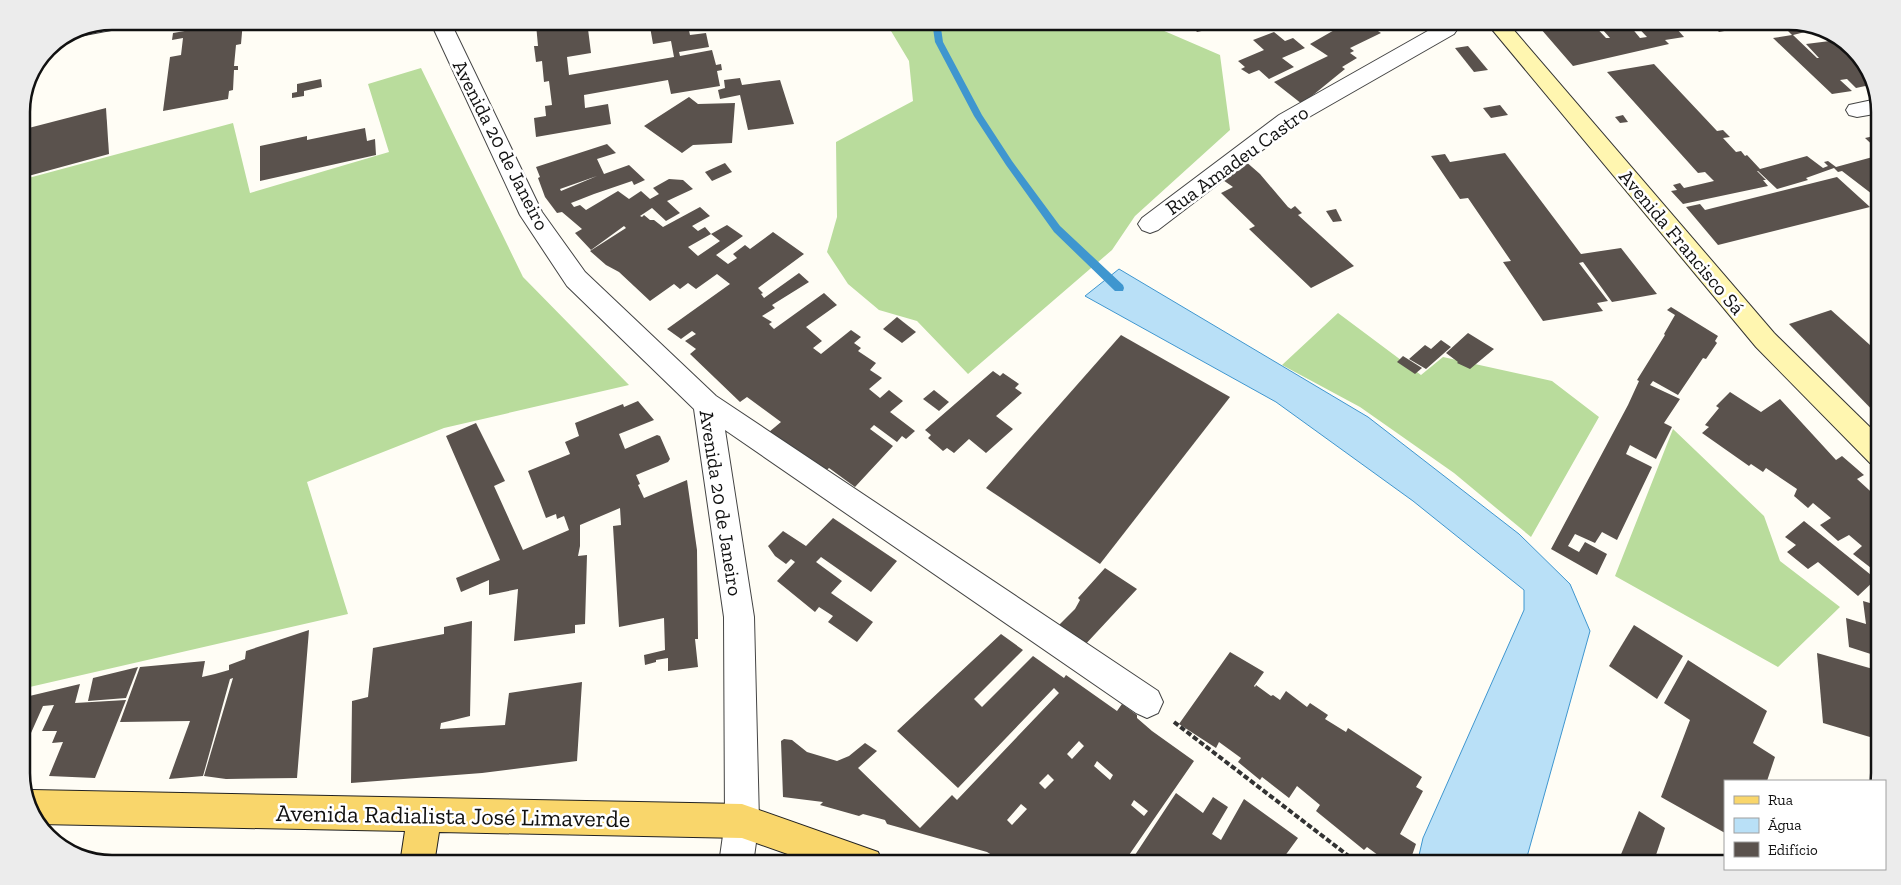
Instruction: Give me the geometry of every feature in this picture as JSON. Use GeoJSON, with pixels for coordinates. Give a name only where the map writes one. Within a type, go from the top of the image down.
{"type":"FeatureCollection","features":[{"type":"Feature","properties":{"kind":"main road","name":"Avenida Francisco Sá"},"geometry":{"type":"LineString","coordinates":[[1503,30],[1765,340],[1871,446]]}},
{"type":"Feature","properties":{"kind":"main road","name":"Avenida Radialista José Limaverde"},"geometry":{"type":"LineString","coordinates":[[38,807],[742,821],[840,855]]}},
{"type":"Feature","properties":{"kind":"main road"},"geometry":{"type":"LineString","coordinates":[[418,855],[424,815]]}},
{"type":"Feature","properties":{"kind":"street","name":"Avenida 20 de Janeiro"},"geometry":{"type":"LineString","coordinates":[[444,30],[532,215],[576,279],[707,404],[739,617],[742,821],[737,855]]}},
{"type":"Feature","properties":{"kind":"street","name":"Rua Amadeu Castro"},"geometry":{"type":"LineString","coordinates":[[1150,224],[1287,120],[1445,30]]}},
{"type":"Feature","properties":{"kind":"street"},"geometry":{"type":"LineString","coordinates":[[1857,110],[1871,107]]}},
{"type":"Feature","properties":{"kind":"street"},"geometry":{"type":"LineString","coordinates":[[707,404],[1147,702]]}},
{"type":"Feature","properties":{"kind":"path"},"geometry":{"type":"LineString","coordinates":[[1147,702],[1347,855]]}},
{"type":"Feature","properties":{"kind":"green space"},"geometry":{"type":"Polygon","coordinates":[[[890,30],[1162,30],[1220,55],[1230,130],[1135,216],[1112,250],[968,374],[917,321],[879,310],[848,284],[827,252],[837,217],[836,142],[913,101],[909,61],[890,30]]]}},
{"type":"Feature","properties":{"kind":"green space"},"geometry":{"type":"Polygon","coordinates":[[[421,68],[523,277],[629,385],[444,428],[307,482],[348,614],[30,687],[30,178],[233,123],[250,193],[389,152],[368,84],[421,68]]]}},
{"type":"Feature","properties":{"kind":"green space"},"geometry":{"type":"Polygon","coordinates":[[[1338,313],[1421,375],[1443,357],[1552,381],[1599,417],[1531,537],[1454,473],[1360,407],[1282,365],[1338,313]]]}},
{"type":"Feature","properties":{"kind":"green space"},"geometry":{"type":"Polygon","coordinates":[[[1673,429],[1764,516],[1780,561],[1840,607],[1778,667],[1615,576],[1673,429]]]}},
{"type":"Feature","properties":{"kind":"water"},"geometry":{"type":"Polygon","coordinates":[[[1119,269],[1368,417],[1519,534],[1570,584],[1590,631],[1528,855],[1419,855],[1423,838],[1524,610],[1524,590],[1413,501],[1276,402],[1085,296],[1119,269]]]}},
{"type":"Feature","properties":{"kind":"building"},"geometry":{"type":"Polygon","coordinates":[[[190,30],[242,30],[241,44],[236,45],[234,66],[238,66],[238,70],[234,70],[233,90],[229,91],[228,99],[163,111],[170,57],[181,55],[183,38],[172,40],[173,33],[190,30]]]}},
{"type":"Feature","properties":{"kind":"building"},"geometry":{"type":"Polygon","coordinates":[[[537,30],[588,30],[591,53],[567,57],[569,75],[674,57],[671,41],[653,44],[651,30],[689,30],[690,35],[706,33],[709,47],[679,52],[680,56],[712,50],[716,65],[721,64],[722,70],[717,71],[720,86],[671,94],[668,80],[584,95],[585,108],[608,104],[611,124],[536,137],[534,118],[546,116],[545,106],[552,105],[549,81],[544,82],[542,61],[536,62],[534,46],[538,46],[537,30]]]}},
{"type":"Feature","properties":{"kind":"building"},"geometry":{"type":"Polygon","coordinates":[[[1334,30],[1376,30],[1381,33],[1350,48],[1354,51],[1350,53],[1357,58],[1342,67],[1345,69],[1302,104],[1274,82],[1328,56],[1310,44],[1334,30]]]}},
{"type":"Feature","properties":{"kind":"building"},"geometry":{"type":"Polygon","coordinates":[[[1542,30],[1598,30],[1606,38],[1610,38],[1603,30],[1633,30],[1640,38],[1647,37],[1640,30],[1678,30],[1684,37],[1665,40],[1669,44],[1573,66],[1542,30]]]}},
{"type":"Feature","properties":{"kind":"building"},"geometry":{"type":"Polygon","coordinates":[[[1787,30],[1805,32],[1793,35],[1817,58],[1819,58],[1806,44],[1830,41],[1839,47],[1854,62],[1867,86],[1856,88],[1847,79],[1840,80],[1852,91],[1832,94],[1773,38],[1792,35],[1787,30]]]}},
{"type":"Feature","properties":{"kind":"building"},"geometry":{"type":"Polygon","coordinates":[[[1274,32],[1285,41],[1293,38],[1305,48],[1282,58],[1294,67],[1269,79],[1259,70],[1249,74],[1241,69],[1245,67],[1238,61],[1264,50],[1253,40],[1274,32]]]}},
{"type":"Feature","properties":{"kind":"building"},"geometry":{"type":"Polygon","coordinates":[[[1468,46],[1488,70],[1474,72],[1455,48],[1468,46]]]}},
{"type":"Feature","properties":{"kind":"building"},"geometry":{"type":"Polygon","coordinates":[[[1654,64],[1717,131],[1723,130],[1730,137],[1723,138],[1736,152],[1741,151],[1745,156],[1747,155],[1760,169],[1807,156],[1823,168],[1828,166],[1824,162],[1828,161],[1836,167],[1871,157],[1871,193],[1842,171],[1838,172],[1834,168],[1806,178],[1808,180],[1777,189],[1757,171],[1766,180],[1763,180],[1768,186],[1683,204],[1671,191],[1677,190],[1673,185],[1680,183],[1684,188],[1714,181],[1705,172],[1698,173],[1607,72],[1654,64]]]}},
{"type":"Feature","properties":{"kind":"building"},"geometry":{"type":"Polygon","coordinates":[[[740,78],[742,85],[780,80],[794,124],[748,130],[740,95],[720,99],[718,90],[725,88],[724,80],[740,78]]]}},
{"type":"Feature","properties":{"kind":"building"},"geometry":{"type":"Polygon","coordinates":[[[321,79],[322,87],[304,91],[304,96],[292,98],[292,93],[297,92],[297,84],[321,79]]]}},
{"type":"Feature","properties":{"kind":"building"},"geometry":{"type":"Polygon","coordinates":[[[689,97],[698,104],[735,103],[732,143],[693,145],[682,153],[644,126],[689,97]]]}},
{"type":"Feature","properties":{"kind":"building"},"geometry":{"type":"Polygon","coordinates":[[[1500,105],[1508,115],[1491,118],[1483,108],[1500,105]]]}},
{"type":"Feature","properties":{"kind":"building"},"geometry":{"type":"Polygon","coordinates":[[[106,108],[109,154],[30,176],[30,128],[106,108]]]}},
{"type":"Feature","properties":{"kind":"building"},"geometry":{"type":"Polygon","coordinates":[[[1623,115],[1628,122],[1620,123],[1615,117],[1623,115]]]}},
{"type":"Feature","properties":{"kind":"building"},"geometry":{"type":"Polygon","coordinates":[[[365,128],[367,141],[375,139],[376,155],[260,181],[260,146],[307,136],[307,140],[365,128]]]}},
{"type":"Feature","properties":{"kind":"building"},"geometry":{"type":"Polygon","coordinates":[[[1871,137],[1871,144],[1865,138],[1871,137]]]}},
{"type":"Feature","properties":{"kind":"building"},"geometry":{"type":"Polygon","coordinates":[[[607,144],[616,153],[597,159],[604,174],[629,165],[645,180],[634,185],[632,181],[571,203],[574,207],[580,205],[586,210],[618,191],[629,199],[641,191],[650,199],[659,194],[653,188],[669,179],[683,180],[693,189],[667,201],[680,213],[666,221],[652,208],[640,216],[644,215],[663,227],[700,207],[710,216],[692,226],[698,231],[705,227],[711,234],[727,225],[743,236],[716,255],[728,264],[737,258],[733,254],[745,245],[750,249],[773,232],[804,254],[758,288],[763,293],[761,294],[764,298],[799,273],[809,282],[772,305],[775,308],[762,316],[772,322],[769,324],[774,329],[824,293],[837,305],[806,327],[822,341],[813,348],[821,354],[851,330],[861,337],[854,343],[861,348],[858,351],[876,363],[870,370],[882,378],[869,389],[880,398],[889,390],[903,401],[890,412],[915,431],[906,439],[902,436],[897,442],[874,425],[870,429],[893,446],[855,487],[829,468],[822,474],[763,437],[781,422],[747,397],[740,402],[690,354],[696,349],[685,341],[696,334],[692,331],[681,339],[667,329],[730,284],[717,274],[696,289],[688,283],[680,289],[674,284],[650,301],[619,272],[606,265],[590,251],[626,228],[624,226],[591,250],[575,233],[582,229],[562,212],[557,213],[545,197],[536,167],[607,144]],[[597,176],[560,189],[561,191],[597,176]],[[711,234],[688,247],[698,256],[720,241],[711,234]]]}},
{"type":"Feature","properties":{"kind":"building"},"geometry":{"type":"Polygon","coordinates":[[[1505,153],[1581,254],[1621,248],[1657,294],[1612,302],[1583,262],[1579,263],[1608,301],[1597,303],[1603,311],[1543,321],[1503,262],[1511,261],[1468,198],[1460,199],[1431,156],[1445,154],[1450,162],[1505,153]]]}},
{"type":"Feature","properties":{"kind":"building"},"geometry":{"type":"Polygon","coordinates":[[[1244,160],[1260,174],[1288,207],[1291,209],[1295,206],[1302,213],[1298,215],[1354,266],[1311,288],[1249,229],[1255,226],[1221,193],[1233,187],[1220,178],[1244,160]]]}},
{"type":"Feature","properties":{"kind":"building"},"geometry":{"type":"Polygon","coordinates":[[[725,163],[732,172],[712,181],[705,172],[725,163]]]}},
{"type":"Feature","properties":{"kind":"building"},"geometry":{"type":"Polygon","coordinates":[[[1837,177],[1870,207],[1718,245],[1686,207],[1700,204],[1705,210],[1837,177]]]}},
{"type":"Feature","properties":{"kind":"building"},"geometry":{"type":"Polygon","coordinates":[[[1336,209],[1342,221],[1333,222],[1326,211],[1336,209]]]}},
{"type":"Feature","properties":{"kind":"building"},"geometry":{"type":"Polygon","coordinates":[[[1671,307],[1718,336],[1715,341],[1717,343],[1706,359],[1703,358],[1678,395],[1653,381],[1650,385],[1680,399],[1664,423],[1672,427],[1656,459],[1630,445],[1626,454],[1652,467],[1617,540],[1602,532],[1595,543],[1575,534],[1568,546],[1579,552],[1585,542],[1607,554],[1597,575],[1551,549],[1628,405],[1639,381],[1637,380],[1675,315],[1667,310],[1671,307]]]}},
{"type":"Feature","properties":{"kind":"building"},"geometry":{"type":"Polygon","coordinates":[[[1831,310],[1871,346],[1871,409],[1789,324],[1831,310]]]}},
{"type":"Feature","properties":{"kind":"building"},"geometry":{"type":"Polygon","coordinates":[[[897,317],[916,332],[902,343],[883,329],[897,317]]]}},
{"type":"Feature","properties":{"kind":"building"},"geometry":{"type":"Polygon","coordinates":[[[1468,333],[1494,349],[1470,369],[1457,363],[1446,353],[1468,333]]]}},
{"type":"Feature","properties":{"kind":"building"},"geometry":{"type":"Polygon","coordinates":[[[1121,335],[1230,397],[1100,564],[986,488],[1121,335]]]}},
{"type":"Feature","properties":{"kind":"building"},"geometry":{"type":"Polygon","coordinates":[[[1441,340],[1451,347],[1426,369],[1409,359],[1425,345],[1431,349],[1441,340]]]}},
{"type":"Feature","properties":{"kind":"building"},"geometry":{"type":"Polygon","coordinates":[[[1403,356],[1422,368],[1415,374],[1397,362],[1403,356]]]}},
{"type":"Feature","properties":{"kind":"building"},"geometry":{"type":"Polygon","coordinates":[[[993,371],[1000,376],[1003,373],[1019,384],[1015,388],[1022,393],[996,416],[1013,429],[986,453],[969,439],[954,453],[947,448],[943,451],[928,438],[931,435],[925,430],[993,371]]]}},
{"type":"Feature","properties":{"kind":"building"},"geometry":{"type":"Polygon","coordinates":[[[934,390],[949,402],[939,411],[923,399],[934,390]]]}},
{"type":"Feature","properties":{"kind":"building"},"geometry":{"type":"Polygon","coordinates":[[[1730,392],[1761,412],[1780,399],[1836,460],[1842,456],[1864,475],[1857,479],[1871,492],[1871,568],[1853,554],[1862,546],[1849,535],[1838,541],[1820,525],[1831,518],[1813,503],[1808,508],[1794,496],[1797,489],[1766,468],[1763,472],[1751,464],[1749,466],[1702,433],[1709,427],[1705,425],[1719,408],[1716,406],[1730,392]]]}},
{"type":"Feature","properties":{"kind":"building"},"geometry":{"type":"Polygon","coordinates":[[[638,401],[654,420],[619,434],[625,449],[657,435],[660,436],[670,459],[668,462],[636,475],[644,498],[687,480],[697,550],[698,639],[695,639],[698,667],[668,671],[668,658],[656,660],[656,662],[645,665],[644,655],[665,650],[664,618],[619,627],[613,526],[621,525],[620,508],[580,525],[578,556],[587,555],[585,624],[575,625],[575,633],[514,641],[518,589],[489,595],[489,580],[461,592],[456,578],[500,560],[446,436],[476,423],[505,481],[494,486],[523,550],[569,530],[564,516],[557,519],[556,514],[546,518],[528,471],[570,454],[565,442],[579,436],[575,423],[623,404],[624,407],[638,401]]]}},
{"type":"Feature","properties":{"kind":"building"},"geometry":{"type":"Polygon","coordinates":[[[833,518],[897,561],[871,592],[821,557],[816,562],[842,581],[831,593],[873,622],[857,642],[828,622],[833,616],[819,607],[815,612],[777,581],[795,562],[791,559],[786,564],[775,556],[768,546],[783,531],[806,546],[833,518]]]}},
{"type":"Feature","properties":{"kind":"building"},"geometry":{"type":"Polygon","coordinates":[[[1804,521],[1871,575],[1871,584],[1858,596],[1818,562],[1808,569],[1787,552],[1796,545],[1785,537],[1804,521]]]}},
{"type":"Feature","properties":{"kind":"building"},"geometry":{"type":"Polygon","coordinates":[[[1105,568],[1137,589],[1082,648],[1056,628],[1075,609],[1080,600],[1078,598],[1105,568]]]}},
{"type":"Feature","properties":{"kind":"building"},"geometry":{"type":"Polygon","coordinates":[[[1863,601],[1871,603],[1871,654],[1849,647],[1846,618],[1866,624],[1863,601]]]}},
{"type":"Feature","properties":{"kind":"building"},"geometry":{"type":"Polygon","coordinates":[[[472,621],[470,716],[441,723],[440,729],[505,725],[509,693],[582,682],[577,761],[482,773],[351,783],[352,701],[368,697],[373,648],[444,634],[444,627],[472,621]]]}},
{"type":"Feature","properties":{"kind":"building"},"geometry":{"type":"Polygon","coordinates":[[[1634,625],[1683,656],[1657,699],[1609,666],[1634,625]]]}},
{"type":"Feature","properties":{"kind":"building"},"geometry":{"type":"Polygon","coordinates":[[[309,630],[297,778],[226,779],[204,776],[233,678],[230,679],[203,776],[169,779],[190,721],[120,722],[140,667],[205,661],[202,677],[229,670],[229,665],[245,659],[246,651],[309,630]]]}},
{"type":"Feature","properties":{"kind":"building"},"geometry":{"type":"Polygon","coordinates":[[[1001,634],[1023,650],[974,699],[982,707],[1033,656],[1064,678],[1066,675],[1117,711],[1122,704],[1137,715],[1137,718],[1152,731],[1194,761],[1129,855],[992,855],[987,852],[887,824],[885,820],[863,814],[859,816],[820,805],[823,802],[783,797],[781,741],[784,739],[792,740],[807,752],[837,761],[849,756],[865,743],[877,751],[858,768],[920,828],[952,795],[957,800],[1059,693],[1054,688],[958,788],[897,731],[1001,634]],[[1079,741],[1067,754],[1072,759],[1084,746],[1079,741]],[[1097,761],[1094,766],[1110,780],[1113,775],[1097,761]],[[1048,774],[1039,783],[1045,789],[1054,780],[1048,774]],[[1134,800],[1131,805],[1144,816],[1148,811],[1134,800]],[[1021,804],[1007,820],[1012,825],[1027,809],[1021,804]]]}},
{"type":"Feature","properties":{"kind":"building"},"geometry":{"type":"Polygon","coordinates":[[[1230,652],[1264,672],[1254,686],[1255,687],[1256,685],[1280,700],[1286,691],[1307,707],[1310,703],[1328,715],[1325,719],[1346,732],[1348,728],[1422,777],[1416,787],[1423,791],[1400,834],[1416,844],[1412,855],[1378,855],[1367,847],[1364,850],[1316,811],[1320,805],[1297,786],[1289,798],[1262,777],[1260,780],[1238,762],[1241,758],[1219,742],[1216,748],[1179,724],[1230,652]]]}},
{"type":"Feature","properties":{"kind":"building"},"geometry":{"type":"Polygon","coordinates":[[[1817,653],[1871,668],[1871,737],[1823,723],[1817,653]]]}},
{"type":"Feature","properties":{"kind":"building"},"geometry":{"type":"Polygon","coordinates":[[[1688,660],[1767,711],[1753,743],[1775,757],[1767,780],[1724,780],[1724,832],[1661,797],[1690,720],[1664,703],[1688,660]]]}},
{"type":"Feature","properties":{"kind":"building"},"geometry":{"type":"Polygon","coordinates":[[[138,667],[126,698],[88,701],[93,678],[138,667]]]}},
{"type":"Feature","properties":{"kind":"building"},"geometry":{"type":"Polygon","coordinates":[[[80,684],[75,703],[126,700],[95,778],[49,776],[63,742],[52,743],[57,731],[42,731],[54,705],[43,706],[30,733],[30,696],[80,684]]]}},
{"type":"Feature","properties":{"kind":"building"},"geometry":{"type":"Polygon","coordinates":[[[1176,793],[1203,813],[1213,797],[1228,807],[1212,834],[1221,840],[1244,799],[1298,838],[1286,855],[1135,855],[1176,793]]]}},
{"type":"Feature","properties":{"kind":"building"},"geometry":{"type":"Polygon","coordinates":[[[1639,811],[1665,828],[1656,855],[1621,855],[1639,811]]]}},
{"type":"Feature","properties":{"kind":"waterway"},"geometry":{"type":"LineString","coordinates":[[937,30],[939,42],[978,116],[1009,163],[1057,229],[1119,288]]}}]}
